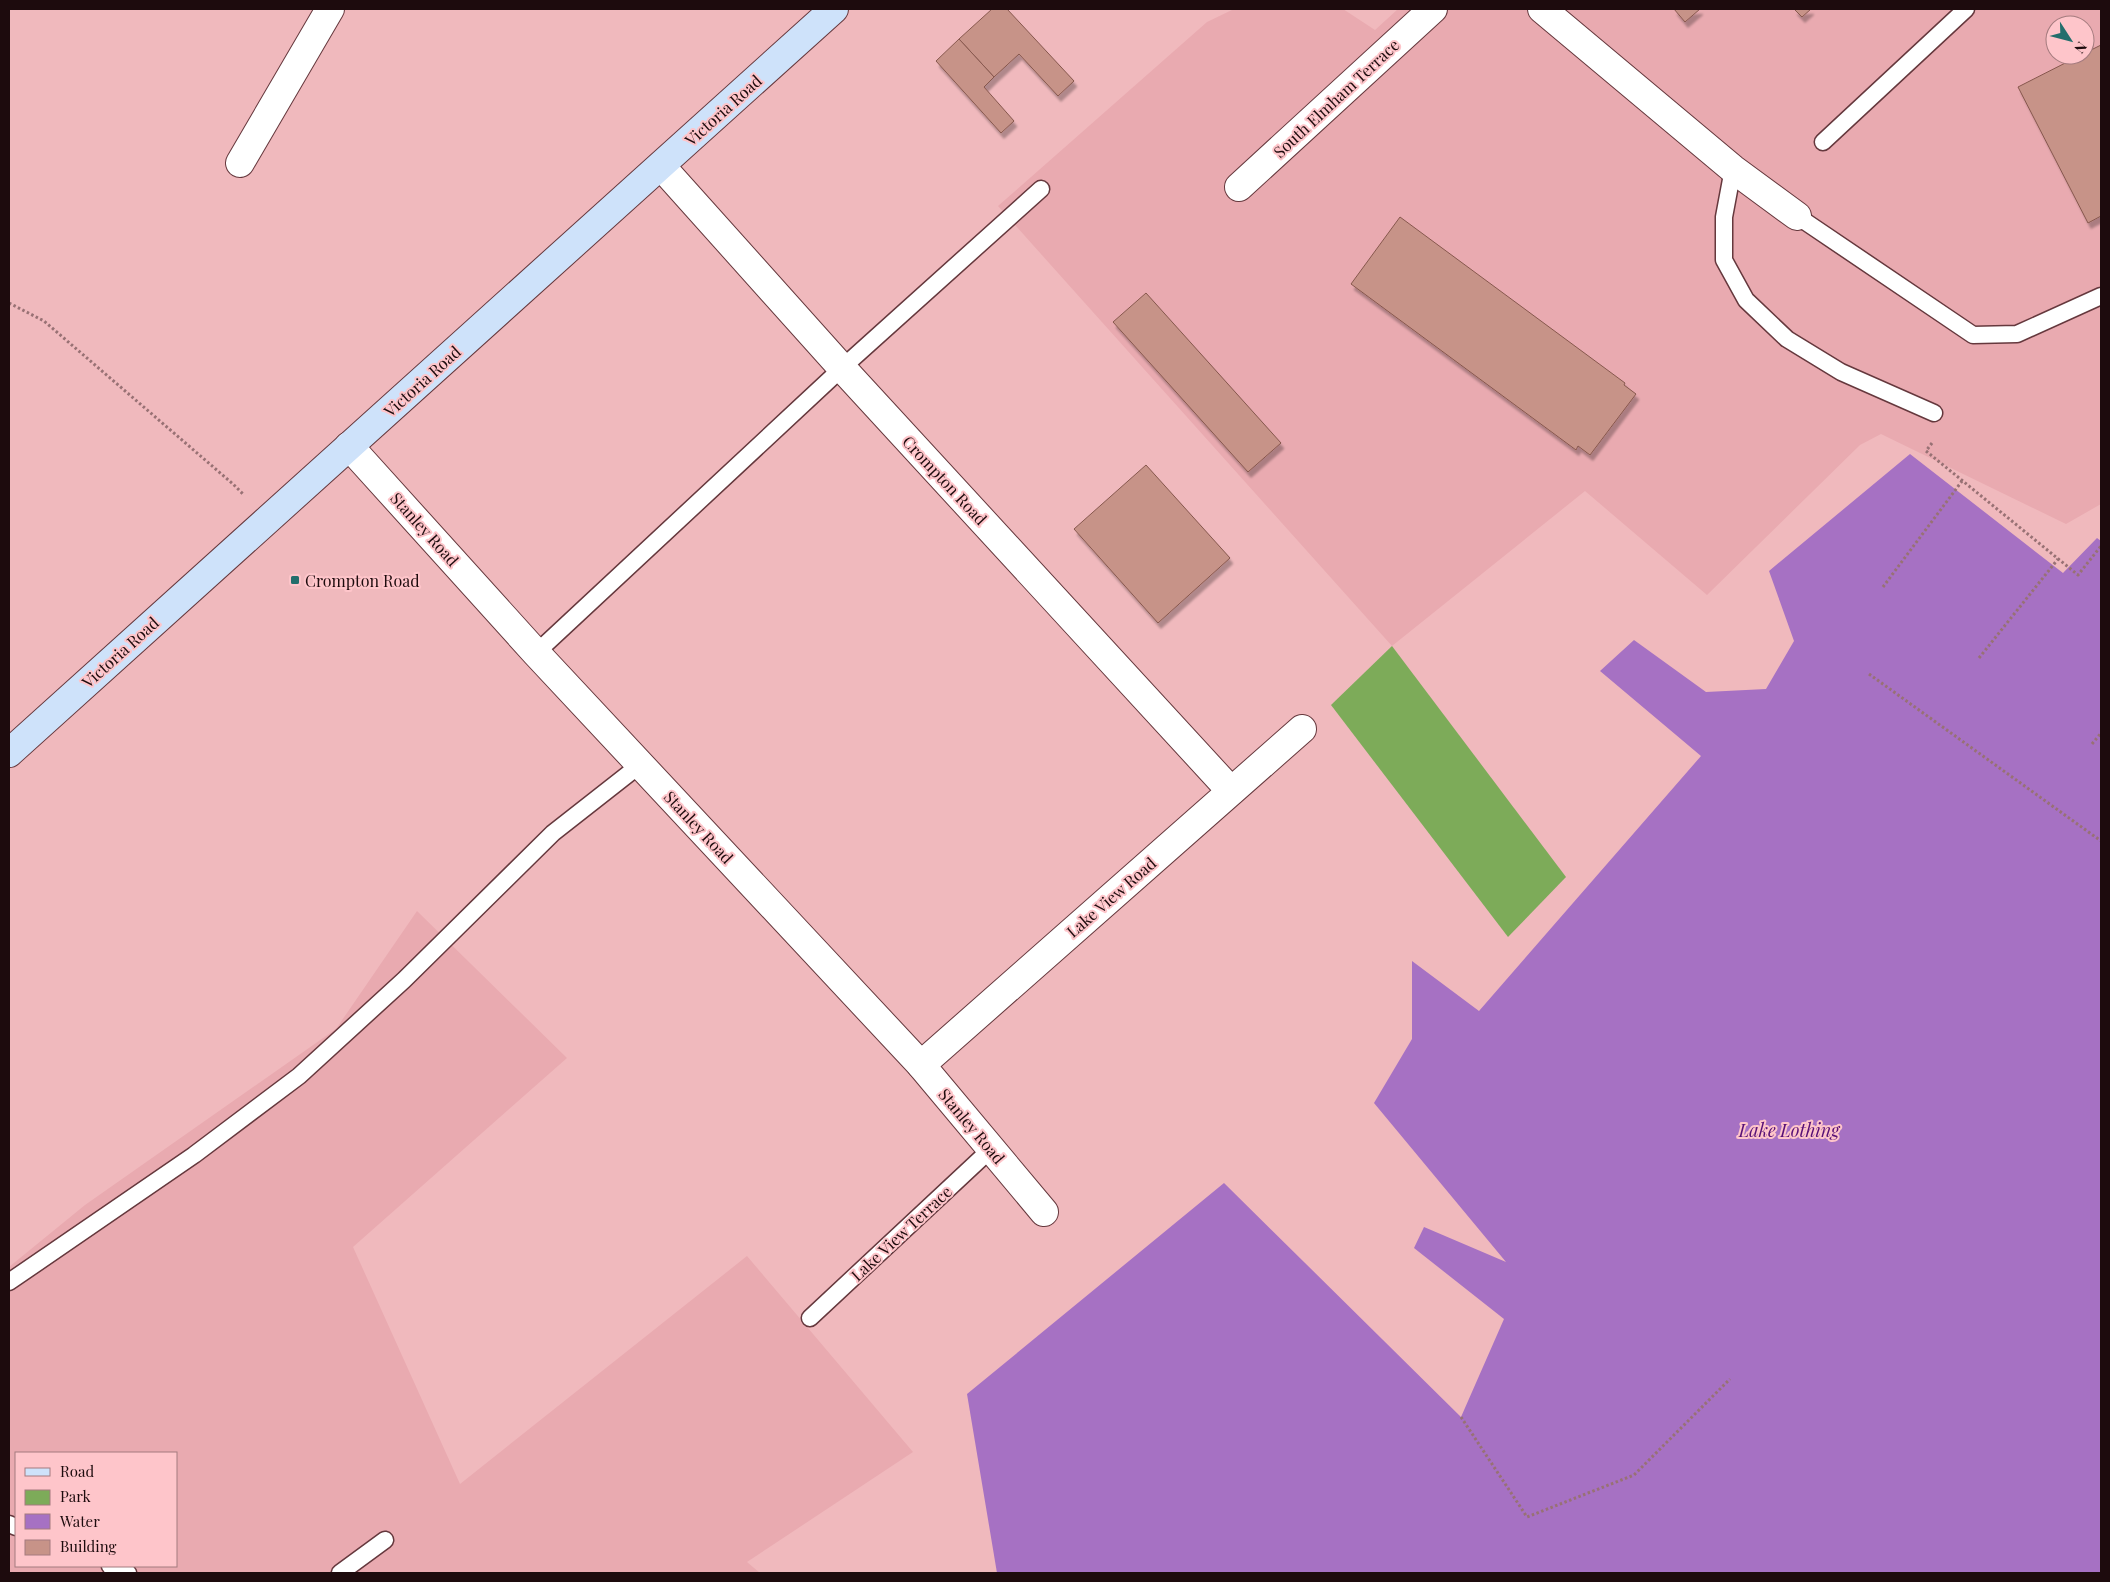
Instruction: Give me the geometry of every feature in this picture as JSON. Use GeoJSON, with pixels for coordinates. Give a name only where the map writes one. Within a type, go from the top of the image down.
{"type":"FeatureCollection","features":[{"type":"Feature","properties":{"kind":"main road","name":"Victoria Road"},"geometry":{"type":"LineString","coordinates":[[9,752],[834,9]]}},
{"type":"Feature","properties":{"kind":"street"},"geometry":{"type":"LineString","coordinates":[[240,163],[330,9]]}},
{"type":"Feature","properties":{"kind":"street","name":"South Elmham Terrace"},"geometry":{"type":"LineString","coordinates":[[1239,187],[1433,9]]}},
{"type":"Feature","properties":{"kind":"street"},"geometry":{"type":"LineString","coordinates":[[1542,9],[1733,169],[1797,216]]}},
{"type":"Feature","properties":{"kind":"street","name":"Crompton Road"},"geometry":{"type":"LineString","coordinates":[[661,166],[842,368],[1231,791]]}},
{"type":"Feature","properties":{"kind":"street","name":"Stanley Road"},"geometry":{"type":"LineString","coordinates":[[349,446],[536,652],[921,1065],[1044,1212]]}},
{"type":"Feature","properties":{"kind":"street","name":"Lake View Road"},"geometry":{"type":"LineString","coordinates":[[921,1065],[1302,729]]}},
{"type":"Feature","properties":{"kind":"lane"},"geometry":{"type":"LineString","coordinates":[[1823,142],[1966,9]]}},
{"type":"Feature","properties":{"kind":"lane"},"geometry":{"type":"LineString","coordinates":[[1733,169],[1724,216],[1724,260],[1746,300],[1787,339],[1841,372],[1934,413]]}},
{"type":"Feature","properties":{"kind":"lane"},"geometry":{"type":"LineString","coordinates":[[536,652],[842,368],[1041,189]]}},
{"type":"Feature","properties":{"kind":"lane"},"geometry":{"type":"LineString","coordinates":[[1797,216],[1972,335],[2016,334],[2101,296]]}},
{"type":"Feature","properties":{"kind":"lane"},"geometry":{"type":"LineString","coordinates":[[9,1282],[92,1223],[194,1155],[299,1076],[404,980],[552,833],[641,764]]}},
{"type":"Feature","properties":{"kind":"lane","name":"Lake View Terrace"},"geometry":{"type":"LineString","coordinates":[[810,1318],[991,1149]]}},
{"type":"Feature","properties":{"kind":"lane"},"geometry":{"type":"LineString","coordinates":[[340,1573],[385,1540]]}},
{"type":"Feature","properties":{"kind":"lane"},"geometry":{"type":"LineString","coordinates":[[113,1567],[128,1573]]}},
{"type":"Feature","properties":{"kind":"path"},"geometry":{"type":"LineString","coordinates":[[9,303],[44,321],[233,484],[266,520]]}},
{"type":"Feature","properties":{"kind":"path"},"geometry":{"type":"LineString","coordinates":[[1936,438],[1926,451],[2078,575],[2101,546]]}},
{"type":"Feature","properties":{"kind":"path"},"geometry":{"type":"LineString","coordinates":[[1883,587],[1962,481]]}},
{"type":"Feature","properties":{"kind":"path"},"geometry":{"type":"LineString","coordinates":[[1979,658],[2058,559]]}},
{"type":"Feature","properties":{"kind":"path"},"geometry":{"type":"LineString","coordinates":[[1869,674],[2101,841]]}},
{"type":"Feature","properties":{"kind":"path"},"geometry":{"type":"LineString","coordinates":[[2092,744],[2101,732]]}},
{"type":"Feature","properties":{"kind":"path"},"geometry":{"type":"LineString","coordinates":[[1461,1417],[1527,1517],[1634,1476],[1730,1379]]}},
{"type":"Feature","properties":{"kind":"shaded area"},"geometry":{"type":"Polygon","coordinates":[[[1234,9],[1343,9],[1375,30],[1398,9],[2101,9],[2101,504],[2066,524],[1881,434],[1860,445],[1707,595],[1585,491],[1392,646],[998,206],[1207,22],[1234,9]]]}},
{"type":"Feature","properties":{"kind":"shaded area"},"geometry":{"type":"Polygon","coordinates":[[[417,911],[567,1058],[353,1247],[460,1484],[747,1256],[913,1452],[747,1562],[760,1573],[9,1573],[9,1267],[85,1205],[336,1029],[417,911]]]}},
{"type":"Feature","properties":{"kind":"green space"},"geometry":{"type":"Polygon","coordinates":[[[1392,646],[1566,877],[1508,937],[1331,705],[1392,646]]]}},
{"type":"Feature","properties":{"kind":"water","name":"Lake Lothing"},"geometry":{"type":"Polygon","coordinates":[[[1910,454],[2063,573],[2097,538],[2101,541],[2101,1573],[997,1573],[967,1394],[1224,1183],[1461,1417],[1504,1319],[1414,1248],[1424,1227],[1506,1262],[1374,1103],[1412,1039],[1412,961],[1479,1011],[1701,756],[1600,671],[1634,640],[1706,692],[1766,689],[1794,641],[1769,571],[1910,454]]]}},
{"type":"Feature","properties":{"kind":"building"},"geometry":{"type":"Polygon","coordinates":[[[992,9],[1007,9],[1074,81],[1058,96],[1019,54],[994,77],[959,39],[992,9]]]}},
{"type":"Feature","properties":{"kind":"building"},"geometry":{"type":"Polygon","coordinates":[[[1674,9],[1700,9],[1685,22],[1674,9]]]}},
{"type":"Feature","properties":{"kind":"building"},"geometry":{"type":"Polygon","coordinates":[[[1794,9],[1811,9],[1802,17],[1794,9]]]}},
{"type":"Feature","properties":{"kind":"building"},"geometry":{"type":"Polygon","coordinates":[[[959,39],[994,77],[984,87],[1014,121],[1001,133],[936,61],[959,39]]]}},
{"type":"Feature","properties":{"kind":"building"},"geometry":{"type":"Polygon","coordinates":[[[2101,45],[2101,216],[2088,223],[2018,87],[2061,65],[2095,65],[2095,48],[2101,45]]]}},
{"type":"Feature","properties":{"kind":"building"},"geometry":{"type":"Polygon","coordinates":[[[1400,217],[1625,383],[1624,385],[1636,394],[1590,455],[1578,446],[1576,450],[1351,284],[1400,217]]]}},
{"type":"Feature","properties":{"kind":"building"},"geometry":{"type":"Polygon","coordinates":[[[1146,293],[1281,443],[1248,472],[1113,322],[1146,293]]]}},
{"type":"Feature","properties":{"kind":"building"},"geometry":{"type":"Polygon","coordinates":[[[1146,465],[1230,558],[1158,623],[1074,529],[1146,465]]]}},
{"type":"Feature","properties":{"kind":"place","name":"Crompton Road"},"geometry":{"type":"Point","coordinates":[295,580]}}]}
